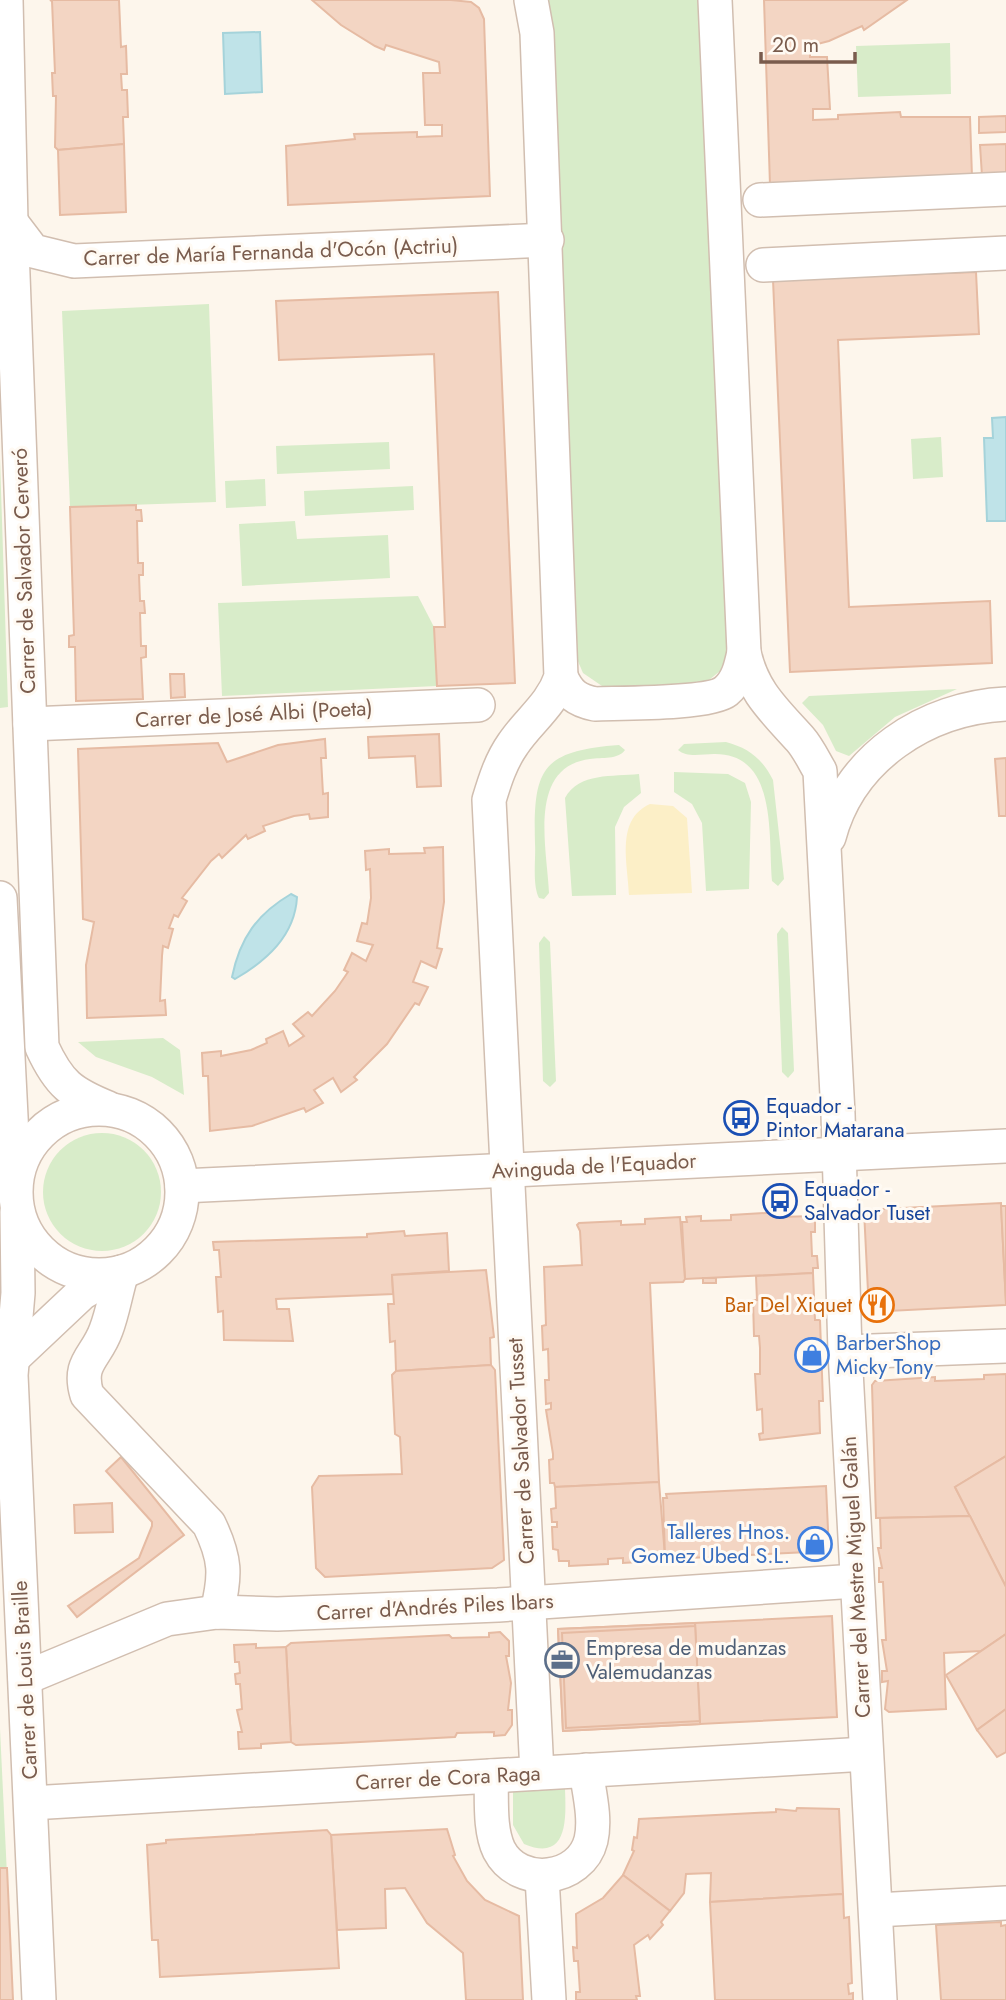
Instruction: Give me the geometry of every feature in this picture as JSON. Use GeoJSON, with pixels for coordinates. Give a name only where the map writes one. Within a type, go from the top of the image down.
{"type":"FeatureCollection","features":[{"type":"Feature","properties":{"kind":"street","name":"Carrer de Salvador Cerveró"},"geometry":{"type":"LineString","coordinates":[[6,0],[11,222],[42,1047],[53,1071],[66,1087],[108,1108]]}},
{"type":"Feature","properties":{"kind":"street"},"geometry":{"type":"LineString","coordinates":[[531,0],[537,33],[547,240],[561,677],[569,693],[580,700],[595,704],[707,699],[725,692],[738,674],[744,652],[715,0]]}},
{"type":"Feature","properties":{"kind":"street"},"geometry":{"type":"LineString","coordinates":[[760,200],[1006,189]]}},
{"type":"Feature","properties":{"kind":"street","name":"Carrer de María Fernanda d'Ocón (Actriu)"},"geometry":{"type":"LineString","coordinates":[[11,222],[33,251],[74,261],[547,240]]}},
{"type":"Feature","properties":{"kind":"street"},"geometry":{"type":"LineString","coordinates":[[763,265],[1006,253]]}},
{"type":"Feature","properties":{"kind":"street","name":"Carrer del Mestre Miguel Galán"},"geometry":{"type":"LineString","coordinates":[[744,652],[749,676],[761,697],[802,741],[820,771],[856,1581],[880,2000]]}},
{"type":"Feature","properties":{"kind":"street","name":"Carrer de Salvador Tusset"},"geometry":{"type":"LineString","coordinates":[[537,1773],[489,800],[499,768],[509,751],[555,693],[561,677]]}},
{"type":"Feature","properties":{"kind":"street"},"geometry":{"type":"LineString","coordinates":[[825,853],[833,821],[844,799],[871,762],[889,746],[928,722],[971,706],[1006,704]]}},
{"type":"Feature","properties":{"kind":"street","name":"Carrer de José Albi (Poeta)"},"geometry":{"type":"LineString","coordinates":[[30,724],[478,705]]}},
{"type":"Feature","properties":{"kind":"street"},"geometry":{"type":"LineString","coordinates":[[0,898],[1,965],[16,1200],[27,1235],[43,1255],[65,1268],[89,1275],[119,1273]]}},
{"type":"Feature","properties":{"kind":"street"},"geometry":{"type":"LineString","coordinates":[[0,1241],[16,1200],[20,1164],[33,1139],[54,1121],[80,1110],[108,1108],[131,1114],[151,1126],[167,1142],[178,1163],[182,1186],[181,1209],[173,1230],[160,1248],[143,1262],[82,1293],[6,1357]]}},
{"type":"Feature","properties":{"kind":"street","name":"Avinguda de l'Equador"},"geometry":{"type":"LineString","coordinates":[[182,1186],[1006,1146]]}},
{"type":"Feature","properties":{"kind":"street","name":"Carrer de Louis Braille"},"geometry":{"type":"LineString","coordinates":[[16,1200],[18,1293],[6,1357],[25,1678],[39,2000]]}},
{"type":"Feature","properties":{"kind":"street"},"geometry":{"type":"LineString","coordinates":[[119,1273],[108,1327],[86,1363],[82,1379],[87,1395],[209,1524],[222,1550],[225,1581],[217,1612]]}},
{"type":"Feature","properties":{"kind":"street"},"geometry":{"type":"LineString","coordinates":[[845,1352],[1006,1346]]}},
{"type":"Feature","properties":{"kind":"street","name":"Carrer d'Andrés Piles Ibars"},"geometry":{"type":"LineString","coordinates":[[25,1678],[167,1619],[217,1612],[277,1614],[529,1603],[856,1581]]}},
{"type":"Feature","properties":{"kind":"street","name":"Carrer de Cora Raga"},"geometry":{"type":"LineString","coordinates":[[31,1802],[866,1754]]}},
{"type":"Feature","properties":{"kind":"street"},"geometry":{"type":"LineString","coordinates":[[491,1776],[494,1831],[499,1851],[512,1866],[529,1875],[542,1877],[567,1870],[582,1858],[590,1841],[592,1822],[586,1770]]}},
{"type":"Feature","properties":{"kind":"street"},"geometry":{"type":"LineString","coordinates":[[542,1877],[549,2000]]}},
{"type":"Feature","properties":{"kind":"street"},"geometry":{"type":"LineString","coordinates":[[876,1910],[1006,1903]]}},
{"type":"Feature","properties":{"kind":"green space"},"geometry":{"type":"Polygon","coordinates":[[[547,0],[699,0],[727,654],[720,671],[709,680],[697,684],[602,686],[583,673],[577,659],[547,0]]]}},
{"type":"Feature","properties":{"kind":"green space"},"geometry":{"type":"Polygon","coordinates":[[[950,43],[951,94],[858,97],[856,46],[950,43]]]}},
{"type":"Feature","properties":{"kind":"green space"},"geometry":{"type":"Polygon","coordinates":[[[209,304],[216,502],[70,507],[62,311],[209,304]]]}},
{"type":"Feature","properties":{"kind":"green space"},"geometry":{"type":"Polygon","coordinates":[[[941,437],[943,477],[913,479],[911,439],[941,437]]]}},
{"type":"Feature","properties":{"kind":"green space"},"geometry":{"type":"Polygon","coordinates":[[[389,442],[390,469],[277,474],[276,446],[389,442]]]}},
{"type":"Feature","properties":{"kind":"green space"},"geometry":{"type":"Polygon","coordinates":[[[0,458],[8,707],[0,708],[0,458]]]}},
{"type":"Feature","properties":{"kind":"green space"},"geometry":{"type":"Polygon","coordinates":[[[265,479],[266,506],[226,508],[225,481],[265,479]]]}},
{"type":"Feature","properties":{"kind":"green space"},"geometry":{"type":"Polygon","coordinates":[[[413,486],[414,510],[305,516],[304,491],[413,486]]]}},
{"type":"Feature","properties":{"kind":"green space"},"geometry":{"type":"Polygon","coordinates":[[[295,521],[297,539],[388,535],[390,578],[242,586],[239,524],[295,521]]]}},
{"type":"Feature","properties":{"kind":"green space"},"geometry":{"type":"Polygon","coordinates":[[[418,596],[434,627],[437,686],[222,696],[218,603],[418,596]]]}},
{"type":"Feature","properties":{"kind":"green space"},"geometry":{"type":"Polygon","coordinates":[[[957,689],[895,717],[849,756],[836,751],[823,725],[802,703],[809,696],[957,689]]]}},
{"type":"Feature","properties":{"kind":"green space"},"geometry":{"type":"Polygon","coordinates":[[[726,742],[754,755],[773,780],[784,879],[778,886],[772,881],[766,800],[750,767],[735,757],[690,755],[678,750],[684,744],[726,742]]]}},
{"type":"Feature","properties":{"kind":"green space"},"geometry":{"type":"Polygon","coordinates":[[[619,745],[625,750],[622,753],[570,765],[557,777],[549,793],[545,812],[549,893],[544,899],[539,898],[535,879],[535,818],[540,781],[547,769],[558,759],[573,752],[619,745]]]}},
{"type":"Feature","properties":{"kind":"green space"},"geometry":{"type":"Polygon","coordinates":[[[674,772],[728,774],[745,783],[751,802],[749,889],[706,891],[702,823],[692,804],[674,792],[674,772]]]}},
{"type":"Feature","properties":{"kind":"green space"},"geometry":{"type":"Polygon","coordinates":[[[639,774],[641,793],[624,807],[615,827],[616,895],[572,896],[565,798],[571,790],[588,780],[639,774]]]}},
{"type":"Feature","properties":{"kind":"green space"},"geometry":{"type":"Polygon","coordinates":[[[782,927],[788,933],[794,1071],[788,1078],[782,1072],[777,934],[782,927]]]}},
{"type":"Feature","properties":{"kind":"green space"},"geometry":{"type":"Polygon","coordinates":[[[544,936],[550,942],[556,1081],[550,1087],[543,1081],[539,943],[544,936]]]}},
{"type":"Feature","properties":{"kind":"green space"},"geometry":{"type":"Polygon","coordinates":[[[163,1038],[180,1050],[184,1095],[152,1077],[96,1057],[78,1042],[163,1038]]]}},
{"type":"Feature","properties":{"kind":"green space"},"geometry":{"type":"Polygon","coordinates":[[[102,1133],[125,1138],[144,1150],[156,1169],[161,1192],[156,1215],[144,1234],[125,1246],[102,1251],[79,1246],[60,1234],[48,1215],[43,1192],[48,1169],[60,1150],[79,1138],[102,1133]]]}},
{"type":"Feature","properties":{"kind":"green space"},"geometry":{"type":"Polygon","coordinates":[[[0,1729],[13,2000],[0,2000],[0,1729]]]}},
{"type":"Feature","properties":{"kind":"green space"},"geometry":{"type":"Polygon","coordinates":[[[565,1789],[564,1824],[557,1842],[550,1847],[539,1848],[524,1844],[513,1825],[513,1790],[565,1789]]]}},
{"type":"Feature","properties":{"kind":"sand"},"geometry":{"type":"Polygon","coordinates":[[[650,804],[673,806],[687,818],[692,893],[629,895],[626,856],[628,831],[639,811],[650,804]]]}},
{"type":"Feature","properties":{"kind":"water"},"geometry":{"type":"Polygon","coordinates":[[[260,32],[262,92],[225,94],[223,33],[260,32]]]}},
{"type":"Feature","properties":{"kind":"water"},"geometry":{"type":"Polygon","coordinates":[[[1006,417],[1006,521],[987,521],[984,438],[993,438],[992,418],[1006,417]]]}},
{"type":"Feature","properties":{"kind":"water"},"geometry":{"type":"Polygon","coordinates":[[[291,894],[297,897],[295,911],[285,935],[257,964],[235,979],[232,977],[240,950],[252,928],[269,910],[291,894]]]}},
{"type":"Feature","properties":{"kind":"building"},"geometry":{"type":"Polygon","coordinates":[[[50,0],[119,0],[121,47],[126,46],[127,74],[121,74],[122,90],[127,90],[128,117],[123,117],[124,144],[58,150],[55,147],[56,96],[53,96],[52,73],[55,73],[50,0]]]}},
{"type":"Feature","properties":{"kind":"building"},"geometry":{"type":"Polygon","coordinates":[[[312,0],[451,0],[471,2],[479,8],[484,19],[490,196],[288,205],[286,146],[355,139],[354,134],[417,132],[417,137],[442,136],[442,125],[425,125],[423,73],[440,73],[439,62],[386,45],[384,50],[375,46],[341,25],[312,0]]]}},
{"type":"Feature","properties":{"kind":"building"},"geometry":{"type":"Polygon","coordinates":[[[764,0],[907,0],[864,30],[862,26],[829,41],[810,46],[810,57],[827,57],[830,109],[813,109],[813,120],[838,119],[838,115],[900,112],[901,117],[970,117],[972,177],[770,185],[764,0]]]}},
{"type":"Feature","properties":{"kind":"building"},"geometry":{"type":"Polygon","coordinates":[[[1006,116],[1006,132],[979,133],[979,117],[1006,116]]]}},
{"type":"Feature","properties":{"kind":"building"},"geometry":{"type":"Polygon","coordinates":[[[124,144],[126,212],[60,215],[58,150],[124,144]]]}},
{"type":"Feature","properties":{"kind":"building"},"geometry":{"type":"Polygon","coordinates":[[[1006,144],[1006,175],[982,176],[980,145],[1006,144]]]}},
{"type":"Feature","properties":{"kind":"building"},"geometry":{"type":"Polygon","coordinates":[[[976,272],[979,334],[838,340],[849,607],[990,601],[992,663],[790,672],[773,280],[976,272]]]}},
{"type":"Feature","properties":{"kind":"building"},"geometry":{"type":"Polygon","coordinates":[[[498,292],[515,683],[437,686],[434,627],[445,627],[434,354],[279,360],[276,301],[498,292]]]}},
{"type":"Feature","properties":{"kind":"building"},"geometry":{"type":"Polygon","coordinates":[[[136,505],[136,510],[141,510],[142,521],[137,521],[138,563],[143,563],[143,575],[139,575],[140,601],[144,601],[145,613],[140,613],[141,646],[146,646],[146,657],[141,658],[143,699],[76,701],[75,647],[69,647],[69,636],[74,635],[70,507],[136,505]]]}},
{"type":"Feature","properties":{"kind":"building"},"geometry":{"type":"Polygon","coordinates":[[[170,674],[184,674],[185,697],[171,698],[170,674]]]}},
{"type":"Feature","properties":{"kind":"building"},"geometry":{"type":"Polygon","coordinates":[[[439,734],[441,786],[417,787],[415,756],[369,758],[368,737],[439,734]]]}},
{"type":"Feature","properties":{"kind":"building"},"geometry":{"type":"Polygon","coordinates":[[[325,739],[326,758],[321,758],[323,794],[328,793],[328,817],[310,819],[309,814],[294,816],[263,826],[265,831],[248,839],[246,835],[222,858],[219,854],[211,861],[182,898],[187,901],[178,917],[174,915],[169,928],[173,929],[168,948],[163,946],[160,1001],[165,1000],[166,1015],[87,1018],[86,965],[94,922],[83,919],[78,749],[218,743],[227,762],[278,745],[325,739]]]}},
{"type":"Feature","properties":{"kind":"building"},"geometry":{"type":"Polygon","coordinates":[[[1006,758],[1006,816],[999,816],[995,759],[1006,758]]]}},
{"type":"Feature","properties":{"kind":"building"},"geometry":{"type":"Polygon","coordinates":[[[443,847],[444,902],[437,948],[442,949],[436,968],[421,961],[413,982],[428,987],[419,1005],[415,1003],[387,1044],[354,1077],[357,1080],[341,1092],[333,1078],[314,1090],[323,1103],[306,1112],[304,1108],[252,1126],[210,1131],[208,1076],[203,1076],[202,1053],[221,1051],[221,1056],[251,1050],[267,1043],[266,1039],[283,1031],[289,1046],[304,1036],[293,1024],[308,1012],[312,1016],[335,991],[348,972],[344,970],[352,953],[366,961],[373,945],[357,941],[362,923],[367,924],[371,898],[370,869],[366,870],[365,851],[389,849],[389,854],[425,853],[424,848],[443,847]]]}},
{"type":"Feature","properties":{"kind":"building"},"geometry":{"type":"Polygon","coordinates":[[[1001,1203],[1006,1305],[869,1312],[864,1210],[1001,1203]]]}},
{"type":"Feature","properties":{"kind":"building"},"geometry":{"type":"Polygon","coordinates":[[[1001,1206],[1006,1206],[1006,1301],[1004,1264],[1001,1206]]]}},
{"type":"Feature","properties":{"kind":"building"},"geometry":{"type":"Polygon","coordinates":[[[782,1212],[782,1217],[811,1216],[811,1220],[815,1220],[815,1232],[811,1232],[812,1256],[817,1256],[818,1268],[813,1268],[813,1273],[685,1279],[682,1222],[687,1222],[686,1217],[701,1216],[701,1221],[731,1220],[731,1215],[782,1212]]]}},
{"type":"Feature","properties":{"kind":"building"},"geometry":{"type":"Polygon","coordinates":[[[680,1217],[685,1279],[683,1282],[650,1283],[659,1482],[555,1487],[554,1483],[550,1483],[549,1460],[553,1459],[553,1454],[546,1410],[551,1409],[551,1403],[546,1404],[545,1380],[549,1380],[548,1349],[543,1350],[542,1326],[546,1325],[544,1267],[582,1265],[580,1231],[577,1225],[579,1223],[621,1221],[621,1225],[645,1224],[645,1219],[680,1217]]]}},
{"type":"Feature","properties":{"kind":"building"},"geometry":{"type":"Polygon","coordinates":[[[404,1231],[405,1236],[447,1233],[449,1271],[392,1275],[393,1294],[276,1299],[277,1309],[289,1309],[293,1341],[224,1340],[223,1311],[218,1312],[216,1277],[221,1277],[219,1250],[214,1250],[213,1242],[367,1237],[367,1234],[404,1231]]]}},
{"type":"Feature","properties":{"kind":"building"},"geometry":{"type":"Polygon","coordinates":[[[486,1270],[494,1337],[490,1338],[491,1365],[396,1371],[395,1341],[390,1342],[388,1304],[394,1304],[392,1275],[486,1270]]]}},
{"type":"Feature","properties":{"kind":"building"},"geometry":{"type":"Polygon","coordinates":[[[813,1273],[815,1320],[820,1320],[823,1401],[819,1401],[820,1433],[760,1440],[759,1434],[763,1433],[762,1409],[757,1410],[755,1374],[760,1374],[760,1348],[759,1336],[754,1336],[753,1300],[757,1300],[756,1276],[813,1273]]]}},
{"type":"Feature","properties":{"kind":"building"},"geometry":{"type":"Polygon","coordinates":[[[703,1278],[716,1278],[716,1283],[703,1283],[703,1278]]]}},
{"type":"Feature","properties":{"kind":"building"},"geometry":{"type":"Polygon","coordinates":[[[491,1365],[495,1370],[504,1560],[492,1568],[325,1577],[316,1568],[312,1487],[319,1476],[402,1474],[400,1437],[395,1434],[392,1375],[396,1371],[491,1365]]]}},
{"type":"Feature","properties":{"kind":"building"},"geometry":{"type":"Polygon","coordinates":[[[1006,1374],[1006,1456],[955,1487],[970,1516],[876,1518],[872,1385],[875,1381],[935,1377],[935,1381],[984,1379],[984,1375],[1006,1374]]]}},
{"type":"Feature","properties":{"kind":"building"},"geometry":{"type":"Polygon","coordinates":[[[1006,1456],[1006,1587],[955,1487],[1006,1456]]]}},
{"type":"Feature","properties":{"kind":"building"},"geometry":{"type":"Polygon","coordinates":[[[121,1457],[184,1535],[77,1617],[68,1606],[139,1558],[152,1526],[152,1522],[106,1471],[121,1457]]]}},
{"type":"Feature","properties":{"kind":"building"},"geometry":{"type":"Polygon","coordinates":[[[659,1482],[665,1556],[638,1557],[638,1562],[623,1563],[623,1558],[608,1559],[608,1564],[569,1566],[569,1561],[559,1561],[558,1550],[553,1549],[552,1527],[557,1527],[557,1522],[552,1522],[551,1509],[556,1508],[555,1487],[659,1482]]]}},
{"type":"Feature","properties":{"kind":"building"},"geometry":{"type":"Polygon","coordinates":[[[826,1486],[829,1551],[670,1559],[670,1556],[665,1556],[663,1498],[667,1498],[666,1494],[826,1486]]]}},
{"type":"Feature","properties":{"kind":"building"},"geometry":{"type":"Polygon","coordinates":[[[112,1503],[113,1532],[75,1533],[74,1505],[112,1503]]]}},
{"type":"Feature","properties":{"kind":"building"},"geometry":{"type":"Polygon","coordinates":[[[970,1516],[1006,1587],[1006,1634],[981,1651],[944,1653],[946,1709],[889,1712],[885,1709],[888,1681],[882,1682],[882,1671],[887,1671],[882,1640],[886,1640],[883,1582],[879,1582],[879,1568],[882,1568],[878,1548],[881,1548],[880,1518],[970,1516]]]}},
{"type":"Feature","properties":{"kind":"building"},"geometry":{"type":"Polygon","coordinates":[[[832,1616],[837,1717],[700,1724],[695,1623],[832,1616]]]}},
{"type":"Feature","properties":{"kind":"building"},"geometry":{"type":"Polygon","coordinates":[[[695,1623],[700,1724],[563,1731],[558,1629],[695,1623]]]}},
{"type":"Feature","properties":{"kind":"building","name":"Empresa de mudanzas Valemudanzas"},"geometry":{"type":"Polygon","coordinates":[[[695,1623],[695,1626],[562,1633],[566,1728],[700,1721],[700,1724],[563,1731],[558,1629],[695,1623]]]}},
{"type":"Feature","properties":{"kind":"building"},"geometry":{"type":"Polygon","coordinates":[[[500,1632],[509,1641],[509,1656],[506,1656],[511,1683],[508,1710],[512,1710],[512,1725],[505,1735],[494,1736],[494,1732],[457,1733],[455,1737],[296,1745],[291,1742],[286,1647],[291,1643],[449,1635],[452,1638],[489,1637],[489,1633],[500,1632]]]}},
{"type":"Feature","properties":{"kind":"building"},"geometry":{"type":"Polygon","coordinates":[[[1006,1634],[1006,1709],[977,1730],[946,1675],[1006,1634]]]}},
{"type":"Feature","properties":{"kind":"building"},"geometry":{"type":"Polygon","coordinates":[[[256,1644],[256,1648],[286,1647],[291,1742],[239,1749],[238,1732],[242,1732],[237,1710],[242,1709],[240,1684],[236,1684],[235,1674],[240,1673],[239,1662],[235,1662],[234,1645],[256,1644]]]}},
{"type":"Feature","properties":{"kind":"building"},"geometry":{"type":"Polygon","coordinates":[[[1006,1709],[1006,1752],[997,1757],[977,1730],[1006,1709]]]}},
{"type":"Feature","properties":{"kind":"building"},"geometry":{"type":"Polygon","coordinates":[[[797,1808],[839,1809],[843,1894],[710,1902],[711,1873],[686,1874],[684,1893],[670,1911],[623,1875],[634,1851],[634,1837],[637,1838],[639,1819],[776,1812],[776,1809],[796,1811],[797,1808]]]}},
{"type":"Feature","properties":{"kind":"building"},"geometry":{"type":"Polygon","coordinates":[[[447,1829],[455,1855],[453,1856],[467,1881],[485,1900],[519,1916],[523,2000],[466,2000],[463,1953],[427,1923],[405,1888],[385,1889],[386,1928],[337,1930],[331,1835],[447,1829]]]}},
{"type":"Feature","properties":{"kind":"building"},"geometry":{"type":"Polygon","coordinates":[[[327,1830],[331,1835],[339,1968],[160,1977],[158,1940],[152,1940],[147,1845],[166,1843],[166,1840],[327,1830]]]}},
{"type":"Feature","properties":{"kind":"building"},"geometry":{"type":"Polygon","coordinates":[[[0,1868],[7,1868],[13,2000],[0,2000],[0,1868]]]}},
{"type":"Feature","properties":{"kind":"building"},"geometry":{"type":"Polygon","coordinates":[[[623,1875],[670,1911],[661,1922],[663,1925],[650,1939],[648,1935],[634,1945],[640,1996],[636,1996],[637,2000],[576,2000],[576,1992],[580,1992],[578,1961],[574,1961],[573,1947],[577,1948],[576,1914],[603,1898],[623,1875]]]}},
{"type":"Feature","properties":{"kind":"building"},"geometry":{"type":"Polygon","coordinates":[[[843,1894],[844,1918],[849,1917],[852,1983],[848,1984],[853,2000],[715,2000],[710,1902],[843,1894]]]}},
{"type":"Feature","properties":{"kind":"building"},"geometry":{"type":"Polygon","coordinates":[[[1001,1922],[1001,1926],[1006,1925],[1006,2000],[941,2000],[936,1925],[1001,1922]]]}},
{"type":"Feature","properties":{"kind":"place","name":"Equador - Pintor Matarana"},"geometry":{"type":"Point","coordinates":[741,1118]}},
{"type":"Feature","properties":{"kind":"place","name":"Equador - Salvador Tuset"},"geometry":{"type":"Point","coordinates":[780,1201]}},
{"type":"Feature","properties":{"kind":"place","name":"Bar Del Xiquet"},"geometry":{"type":"Point","coordinates":[877,1305]}},
{"type":"Feature","properties":{"kind":"place","name":"BarberShop Micky Tony"},"geometry":{"type":"Point","coordinates":[812,1355]}},
{"type":"Feature","properties":{"kind":"place","name":"Talleres Hnos. Gomez Ubed S.L."},"geometry":{"type":"Point","coordinates":[815,1544]}},
{"type":"Feature","properties":{"kind":"place","name":"Empresa de mudanzas Valemudanzas"},"geometry":{"type":"Point","coordinates":[562,1660]}}]}
